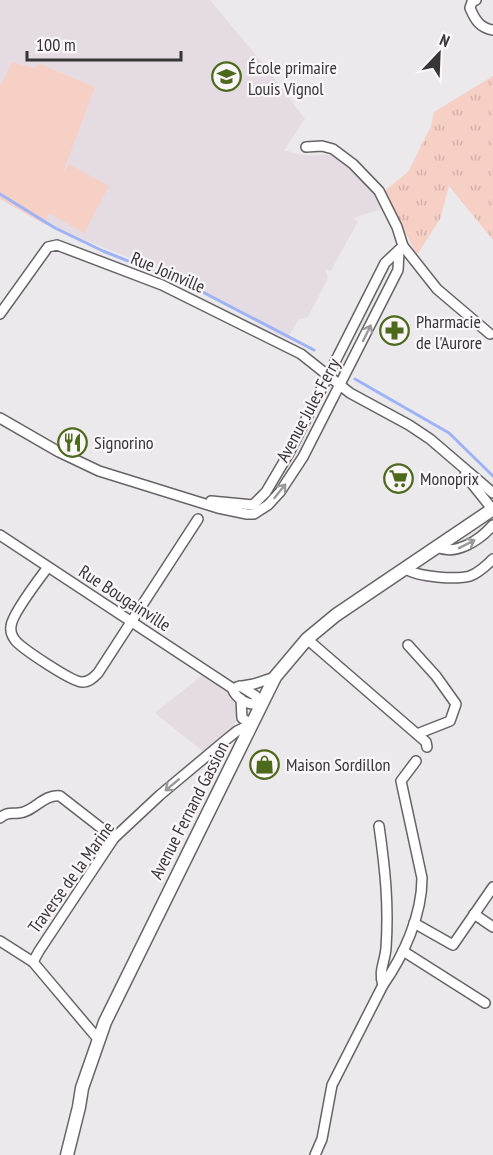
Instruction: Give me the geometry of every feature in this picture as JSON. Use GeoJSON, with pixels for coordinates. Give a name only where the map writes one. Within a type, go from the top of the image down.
{"type":"FeatureCollection","features":[{"type":"Feature","properties":{"kind":"street"},"geometry":{"type":"LineString","coordinates":[[476,0],[470,8],[474,18],[481,27],[493,30]]}},
{"type":"Feature","properties":{"kind":"street"},"geometry":{"type":"LineString","coordinates":[[306,147],[333,148],[379,191],[397,227],[401,248],[437,289],[490,334]]}},
{"type":"Feature","properties":{"kind":"street","name":"Rue Joinville"},"geometry":{"type":"LineString","coordinates":[[0,314],[48,247],[57,244],[184,295],[301,354],[350,393],[409,425],[429,439],[452,460]]}},
{"type":"Feature","properties":{"kind":"street","name":"Avenue Jules Ferry"},"geometry":{"type":"LineString","coordinates":[[190,499],[245,506],[253,505],[266,492],[289,453],[385,263],[401,248]]}},
{"type":"Feature","properties":{"kind":"street","name":"Avenue Jules Ferry"},"geometry":{"type":"LineString","coordinates":[[0,418],[59,452],[99,471],[218,508],[247,514],[261,510],[280,492],[291,477],[340,386],[398,270],[401,248]]}},
{"type":"Feature","properties":{"kind":"street"},"geometry":{"type":"LineString","coordinates":[[452,460],[493,493]]}},
{"type":"Feature","properties":{"kind":"street"},"geometry":{"type":"LineString","coordinates":[[452,460],[493,510]]}},
{"type":"Feature","properties":{"kind":"street","name":"Avenue Fernand Gassion"},"geometry":{"type":"LineString","coordinates":[[67,1155],[82,1088],[98,1039],[118,992],[275,677],[307,639],[351,603],[493,510]]}},
{"type":"Feature","properties":{"kind":"street"},"geometry":{"type":"LineString","coordinates":[[48,567],[13,617],[11,624],[13,638],[21,646],[73,680],[86,682],[98,673],[198,519]]}},
{"type":"Feature","properties":{"kind":"street","name":"Avenue Fernand Gassion"},"geometry":{"type":"LineString","coordinates":[[437,548],[454,550],[462,547],[485,535],[493,525]]}},
{"type":"Feature","properties":{"kind":"street","name":"Rue Bougainville"},"geometry":{"type":"LineString","coordinates":[[0,535],[131,622],[236,687],[256,696],[260,704]]}},
{"type":"Feature","properties":{"kind":"street"},"geometry":{"type":"LineString","coordinates":[[406,569],[411,573],[460,577],[472,575],[493,559]]}},
{"type":"Feature","properties":{"kind":"street"},"geometry":{"type":"LineString","coordinates":[[307,639],[426,742],[427,747]]}},
{"type":"Feature","properties":{"kind":"street"},"geometry":{"type":"LineString","coordinates":[[408,645],[436,676],[456,704],[450,721],[417,734]]}},
{"type":"Feature","properties":{"kind":"street"},"geometry":{"type":"LineString","coordinates":[[236,687],[275,677]]}},
{"type":"Feature","properties":{"kind":"street","name":"Rue Bougainville"},"geometry":{"type":"LineString","coordinates":[[236,687],[233,692],[241,699],[243,718],[251,724]]}},
{"type":"Feature","properties":{"kind":"street"},"geometry":{"type":"LineString","coordinates":[[241,699],[252,705],[260,704]]}},
{"type":"Feature","properties":{"kind":"street","name":"Traverse de la Marine"},"geometry":{"type":"LineString","coordinates":[[33,962],[114,838],[160,795],[232,735],[251,724]]}},
{"type":"Feature","properties":{"kind":"street"},"geometry":{"type":"LineString","coordinates":[[315,1155],[322,1139],[332,1084],[403,951],[414,923],[422,889],[422,878],[401,781],[416,761]]}},
{"type":"Feature","properties":{"kind":"street"},"geometry":{"type":"LineString","coordinates":[[2,814],[19,813],[52,795],[60,796],[114,838]]}},
{"type":"Feature","properties":{"kind":"street"},"geometry":{"type":"LineString","coordinates":[[380,826],[388,908],[386,952],[380,976],[383,985]]}},
{"type":"Feature","properties":{"kind":"street"},"geometry":{"type":"LineString","coordinates":[[414,923],[453,945],[493,887]]}},
{"type":"Feature","properties":{"kind":"street"},"geometry":{"type":"LineString","coordinates":[[474,914],[493,927]]}},
{"type":"Feature","properties":{"kind":"street"},"geometry":{"type":"LineString","coordinates":[[0,941],[33,962],[98,1039]]}},
{"type":"Feature","properties":{"kind":"street"},"geometry":{"type":"LineString","coordinates":[[403,951],[485,1002]]}},
{"type":"Feature","properties":{"kind":"shaded area"},"geometry":{"type":"Polygon","coordinates":[[[0,0],[210,0],[265,66],[305,119],[284,150],[301,155],[333,155],[376,192],[385,208],[353,218],[358,221],[331,271],[325,269],[328,278],[308,317],[299,319],[287,339],[163,271],[44,224],[95,87],[38,63],[35,68],[12,62],[0,86],[0,0]]]}},
{"type":"Feature","properties":{"kind":"shaded area"},"geometry":{"type":"Polygon","coordinates":[[[206,672],[248,706],[234,725],[205,753],[155,713],[206,672]]]}},
{"type":"Feature","properties":{"kind":"green space"},"geometry":{"type":"Polygon","coordinates":[[[12,62],[35,68],[38,63],[95,87],[63,173],[69,164],[109,186],[84,233],[49,213],[44,224],[0,199],[0,86],[12,62]]]}},
{"type":"Feature","properties":{"kind":"green space"},"geometry":{"type":"Polygon","coordinates":[[[493,76],[493,240],[449,186],[440,219],[417,255],[384,191],[408,172],[431,126],[434,112],[493,76]]]}},
{"type":"Feature","properties":{"kind":"waterway"},"geometry":{"type":"LineString","coordinates":[[0,194],[55,228],[103,251],[191,286],[314,350]]}},
{"type":"Feature","properties":{"kind":"waterway"},"geometry":{"type":"LineString","coordinates":[[355,379],[449,433],[493,476]]}},
{"type":"Feature","properties":{"kind":"place","name":"École primaire Louis Vignol"},"geometry":{"type":"Point","coordinates":[227,77]}},
{"type":"Feature","properties":{"kind":"place","name":"Pharmacie de l'Aurore"},"geometry":{"type":"Point","coordinates":[395,331]}},
{"type":"Feature","properties":{"kind":"place","name":"Signorino"},"geometry":{"type":"Point","coordinates":[73,442]}},
{"type":"Feature","properties":{"kind":"place","name":"Monoprix"},"geometry":{"type":"Point","coordinates":[399,478]}},
{"type":"Feature","properties":{"kind":"place","name":"Maison Sordillon"},"geometry":{"type":"Point","coordinates":[265,764]}}]}
